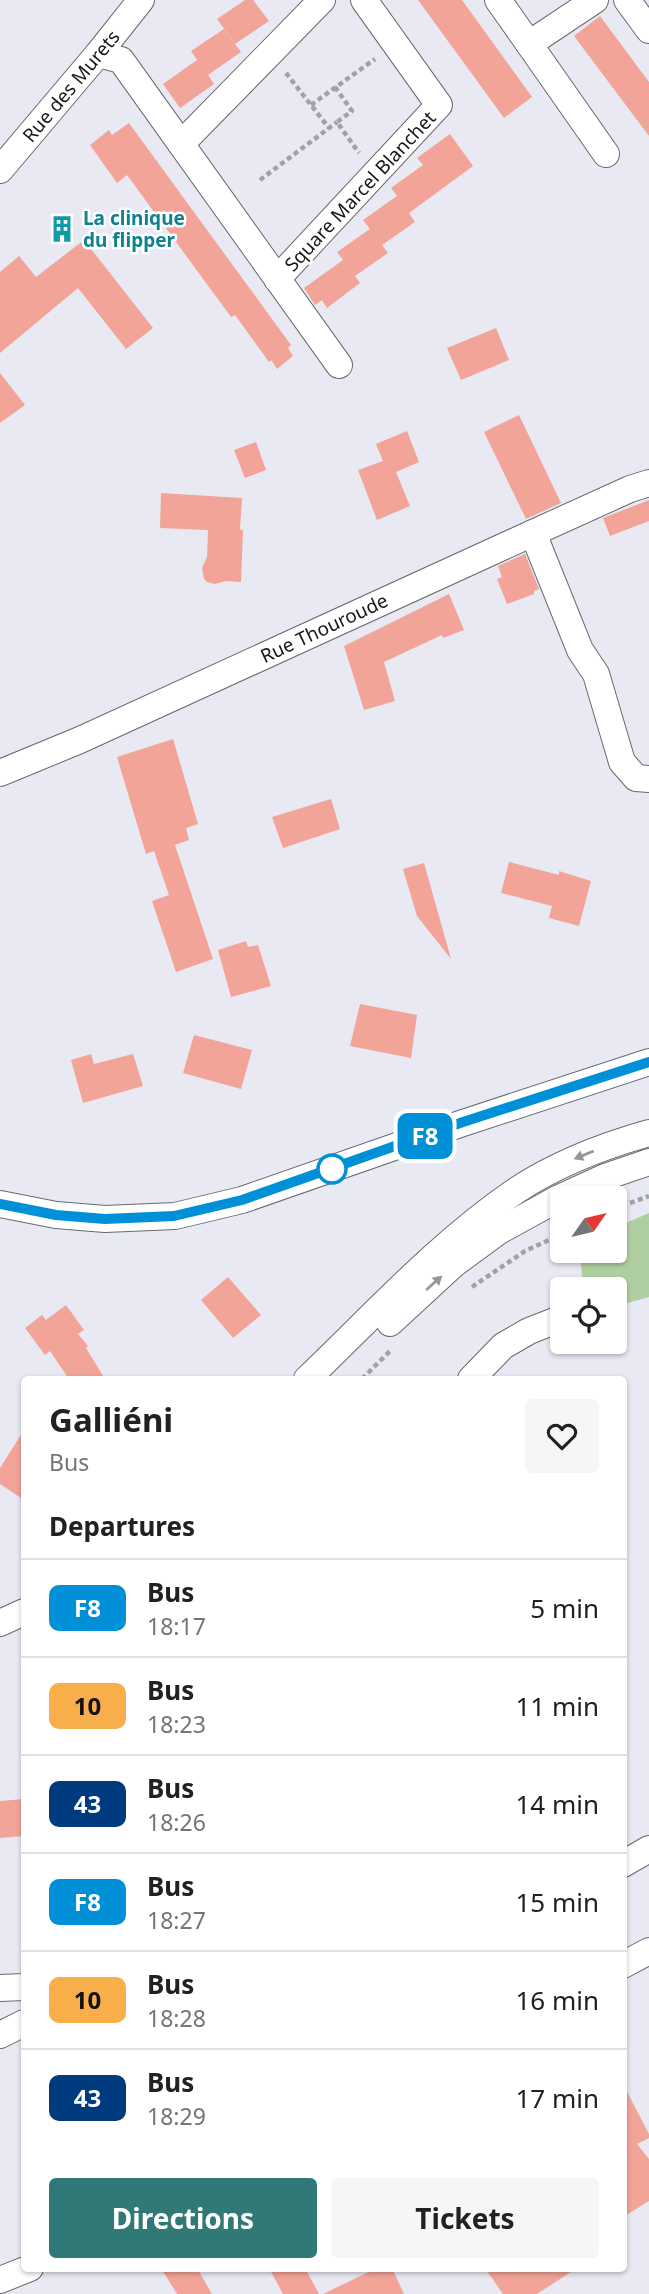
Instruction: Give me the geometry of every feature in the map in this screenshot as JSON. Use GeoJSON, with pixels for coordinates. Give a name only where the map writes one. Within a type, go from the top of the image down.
{"type":"FeatureCollection","features":[{"type":"Feature","properties":{"kind":"street","name":"Rue des Murets"},"geometry":{"type":"LineString","coordinates":[[0,170],[141,0]]}},
{"type":"Feature","properties":{"kind":"street"},"geometry":{"type":"LineString","coordinates":[[181,144],[322,0]]}},
{"type":"Feature","properties":{"kind":"street","name":"Square Marcel Blanchet"},"geometry":{"type":"LineString","coordinates":[[277,279],[439,105],[364,0]]}},
{"type":"Feature","properties":{"kind":"street"},"geometry":{"type":"LineString","coordinates":[[498,0],[606,154]]}},
{"type":"Feature","properties":{"kind":"street"},"geometry":{"type":"LineString","coordinates":[[529,44],[595,0]]}},
{"type":"Feature","properties":{"kind":"street"},"geometry":{"type":"LineString","coordinates":[[627,0],[649,30]]}},
{"type":"Feature","properties":{"kind":"street","name":"Square Marcel Blanchet"},"geometry":{"type":"LineString","coordinates":[[98,54],[121,60],[339,365]]}},
{"type":"Feature","properties":{"kind":"street","name":"Rue Thouroude"},"geometry":{"type":"LineString","coordinates":[[0,773],[80,740],[630,489],[649,483]]}},
{"type":"Feature","properties":{"kind":"street"},"geometry":{"type":"LineString","coordinates":[[533,533],[580,650],[596,674],[622,762],[636,778],[649,779]]}},
{"type":"Feature","properties":{"kind":"street"},"geometry":{"type":"LineString","coordinates":[[0,1204],[56,1215],[105,1219],[174,1216],[242,1200],[463,1122],[649,1062]]}},
{"type":"Feature","properties":{"kind":"street"},"geometry":{"type":"LineString","coordinates":[[310,1376],[431,1257],[518,1190],[573,1159],[610,1144],[649,1133]]}},
{"type":"Feature","properties":{"kind":"street"},"geometry":{"type":"LineString","coordinates":[[333,1376],[454,1264],[499,1231],[559,1198],[605,1177],[649,1162]]}},
{"type":"Feature","properties":{"kind":"street"},"geometry":{"type":"LineString","coordinates":[[474,1376],[503,1346],[550,1322]]}},
{"type":"Feature","properties":{"kind":"street"},"geometry":{"type":"LineString","coordinates":[[0,1623],[21,1613]]}},
{"type":"Feature","properties":{"kind":"street"},"geometry":{"type":"LineString","coordinates":[[627,1862],[649,1849]]}},
{"type":"Feature","properties":{"kind":"street"},"geometry":{"type":"LineString","coordinates":[[627,1963],[649,1951]]}},
{"type":"Feature","properties":{"kind":"street"},"geometry":{"type":"LineString","coordinates":[[0,1988],[21,1987]]}},
{"type":"Feature","properties":{"kind":"street"},"geometry":{"type":"LineString","coordinates":[[0,2035],[21,2024]]}},
{"type":"Feature","properties":{"kind":"street"},"geometry":{"type":"LineString","coordinates":[[0,2280],[21,2272]]}},
{"type":"Feature","properties":{"kind":"path"},"geometry":{"type":"LineString","coordinates":[[311,105],[396,44]]}},
{"type":"Feature","properties":{"kind":"path"},"geometry":{"type":"LineString","coordinates":[[270,53],[329,128]]}},
{"type":"Feature","properties":{"kind":"path"},"geometry":{"type":"LineString","coordinates":[[260,180],[352,111],[335,87]]}},
{"type":"Feature","properties":{"kind":"path"},"geometry":{"type":"LineString","coordinates":[[337,122],[375,174]]}},
{"type":"Feature","properties":{"kind":"path"},"geometry":{"type":"LineString","coordinates":[[627,1204],[649,1196]]}},
{"type":"Feature","properties":{"kind":"path"},"geometry":{"type":"LineString","coordinates":[[462,1295],[525,1251],[550,1240]]}},
{"type":"Feature","properties":{"kind":"path"},"geometry":{"type":"LineString","coordinates":[[365,1376],[392,1349]]}},
{"type":"Feature","properties":{"kind":"green space"},"geometry":{"type":"Polygon","coordinates":[[[649,1213],[649,1297],[627,1303],[627,1277],[582,1277],[581,1264],[626,1264],[627,1222],[649,1213]]]}},
{"type":"Feature","properties":{"kind":"building"},"geometry":{"type":"Polygon","coordinates":[[[245,0],[253,0],[269,21],[235,44],[217,19],[245,0]]]}},
{"type":"Feature","properties":{"kind":"building"},"geometry":{"type":"Polygon","coordinates":[[[418,0],[462,0],[532,97],[504,118],[418,0]]]}},
{"type":"Feature","properties":{"kind":"building"},"geometry":{"type":"Polygon","coordinates":[[[600,16],[649,82],[649,136],[574,36],[600,16]]]}},
{"type":"Feature","properties":{"kind":"building"},"geometry":{"type":"Polygon","coordinates":[[[224,29],[241,52],[208,75],[214,84],[180,108],[163,84],[197,60],[202,67],[191,51],[224,29]]]}},
{"type":"Feature","properties":{"kind":"building"},"geometry":{"type":"Polygon","coordinates":[[[129,123],[291,345],[288,348],[293,356],[277,369],[235,315],[231,317],[127,175],[117,183],[90,145],[109,130],[112,135],[129,123]]]}},
{"type":"Feature","properties":{"kind":"building"},"geometry":{"type":"Polygon","coordinates":[[[450,134],[473,166],[409,213],[415,222],[382,245],[388,253],[355,276],[360,283],[327,308],[322,300],[315,305],[304,288],[343,260],[337,252],[370,229],[363,220],[397,196],[391,188],[423,165],[417,158],[450,134]]]}},
{"type":"Feature","properties":{"kind":"building"},"geometry":{"type":"Polygon","coordinates":[[[84,240],[153,328],[126,349],[78,288],[0,353],[0,272],[19,256],[36,277],[84,240]]]}},
{"type":"Feature","properties":{"kind":"building"},"geometry":{"type":"Polygon","coordinates":[[[496,328],[509,360],[461,380],[447,348],[496,328]]]}},
{"type":"Feature","properties":{"kind":"building"},"geometry":{"type":"Polygon","coordinates":[[[0,373],[25,405],[0,423],[0,373]]]}},
{"type":"Feature","properties":{"kind":"building"},"geometry":{"type":"Polygon","coordinates":[[[519,415],[561,503],[526,519],[484,432],[519,415]]]}},
{"type":"Feature","properties":{"kind":"building"},"geometry":{"type":"Polygon","coordinates":[[[407,431],[419,462],[396,472],[410,506],[377,520],[358,470],[383,461],[376,444],[407,431]]]}},
{"type":"Feature","properties":{"kind":"building"},"geometry":{"type":"Polygon","coordinates":[[[256,442],[266,470],[245,478],[234,450],[256,442]]]}},
{"type":"Feature","properties":{"kind":"building"},"geometry":{"type":"Polygon","coordinates":[[[161,493],[242,498],[241,582],[226,581],[215,584],[204,579],[202,568],[207,557],[208,530],[160,528],[161,493]]]}},
{"type":"Feature","properties":{"kind":"building"},"geometry":{"type":"Polygon","coordinates":[[[649,500],[649,521],[610,536],[603,518],[649,500]]]}},
{"type":"Feature","properties":{"kind":"building"},"geometry":{"type":"Polygon","coordinates":[[[525,554],[539,589],[534,591],[534,594],[507,604],[497,579],[502,577],[498,566],[525,554]]]}},
{"type":"Feature","properties":{"kind":"building"},"geometry":{"type":"Polygon","coordinates":[[[449,594],[464,630],[443,638],[442,635],[384,662],[395,701],[364,710],[344,646],[449,594]]]}},
{"type":"Feature","properties":{"kind":"building"},"geometry":{"type":"Polygon","coordinates":[[[173,739],[198,824],[186,828],[189,840],[175,845],[213,959],[176,972],[152,901],[169,895],[154,851],[146,854],[117,757],[173,739]]]}},
{"type":"Feature","properties":{"kind":"building"},"geometry":{"type":"Polygon","coordinates":[[[331,799],[340,829],[283,848],[272,817],[331,799]]]}},
{"type":"Feature","properties":{"kind":"building"},"geometry":{"type":"Polygon","coordinates":[[[509,862],[559,875],[559,871],[591,881],[579,926],[549,918],[552,906],[501,893],[509,862]]]}},
{"type":"Feature","properties":{"kind":"building"},"geometry":{"type":"Polygon","coordinates":[[[424,863],[451,959],[417,916],[403,869],[424,863]]]}},
{"type":"Feature","properties":{"kind":"building"},"geometry":{"type":"Polygon","coordinates":[[[246,941],[248,947],[258,945],[271,986],[231,997],[218,950],[246,941]]]}},
{"type":"Feature","properties":{"kind":"building"},"geometry":{"type":"Polygon","coordinates":[[[360,1004],[417,1015],[411,1058],[350,1046],[360,1004]]]}},
{"type":"Feature","properties":{"kind":"building"},"geometry":{"type":"Polygon","coordinates":[[[194,1035],[252,1050],[241,1089],[183,1073],[194,1035]]]}},
{"type":"Feature","properties":{"kind":"building"},"geometry":{"type":"Polygon","coordinates":[[[91,1054],[94,1064],[133,1054],[143,1086],[83,1103],[71,1060],[91,1054]]]}},
{"type":"Feature","properties":{"kind":"building"},"geometry":{"type":"Polygon","coordinates":[[[228,1277],[261,1315],[233,1338],[201,1300],[228,1277]]]}},
{"type":"Feature","properties":{"kind":"building"},"geometry":{"type":"Polygon","coordinates":[[[66,1305],[84,1330],[78,1334],[88,1346],[86,1348],[103,1376],[67,1376],[50,1351],[45,1355],[25,1328],[42,1315],[46,1320],[66,1305]]]}},
{"type":"Feature","properties":{"kind":"building"},"geometry":{"type":"Polygon","coordinates":[[[21,1435],[21,1498],[0,1484],[0,1468],[21,1435]]]}},
{"type":"Feature","properties":{"kind":"building"},"geometry":{"type":"Polygon","coordinates":[[[21,1799],[21,1836],[0,1838],[0,1801],[21,1799]]]}},
{"type":"Feature","properties":{"kind":"building"},"geometry":{"type":"Polygon","coordinates":[[[627,2092],[649,2134],[649,2138],[637,2144],[649,2159],[649,2201],[627,2215],[627,2092]]]}},
{"type":"Feature","properties":{"kind":"building"},"geometry":{"type":"Polygon","coordinates":[[[163,2272],[199,2272],[212,2294],[177,2294],[163,2272]]]}},
{"type":"Feature","properties":{"kind":"building"},"geometry":{"type":"Polygon","coordinates":[[[271,2272],[307,2272],[319,2294],[283,2294],[271,2272]]]}},
{"type":"Feature","properties":{"kind":"building"},"geometry":{"type":"Polygon","coordinates":[[[369,2272],[394,2272],[404,2294],[323,2294],[369,2272]]]}},
{"type":"Feature","properties":{"kind":"building"},"geometry":{"type":"Polygon","coordinates":[[[488,2272],[571,2272],[537,2294],[503,2294],[488,2272]]]}},
{"type":"Feature","properties":{"kind":"bus line","name":"F8"},"geometry":{"type":"LineString","coordinates":[[0,1204],[56,1215],[105,1219],[174,1216],[242,1200],[463,1122],[649,1062]]}},
{"type":"Feature","properties":{"kind":"place","name":"La clinique du flipper"},"geometry":{"type":"Point","coordinates":[62,229]}}]}
